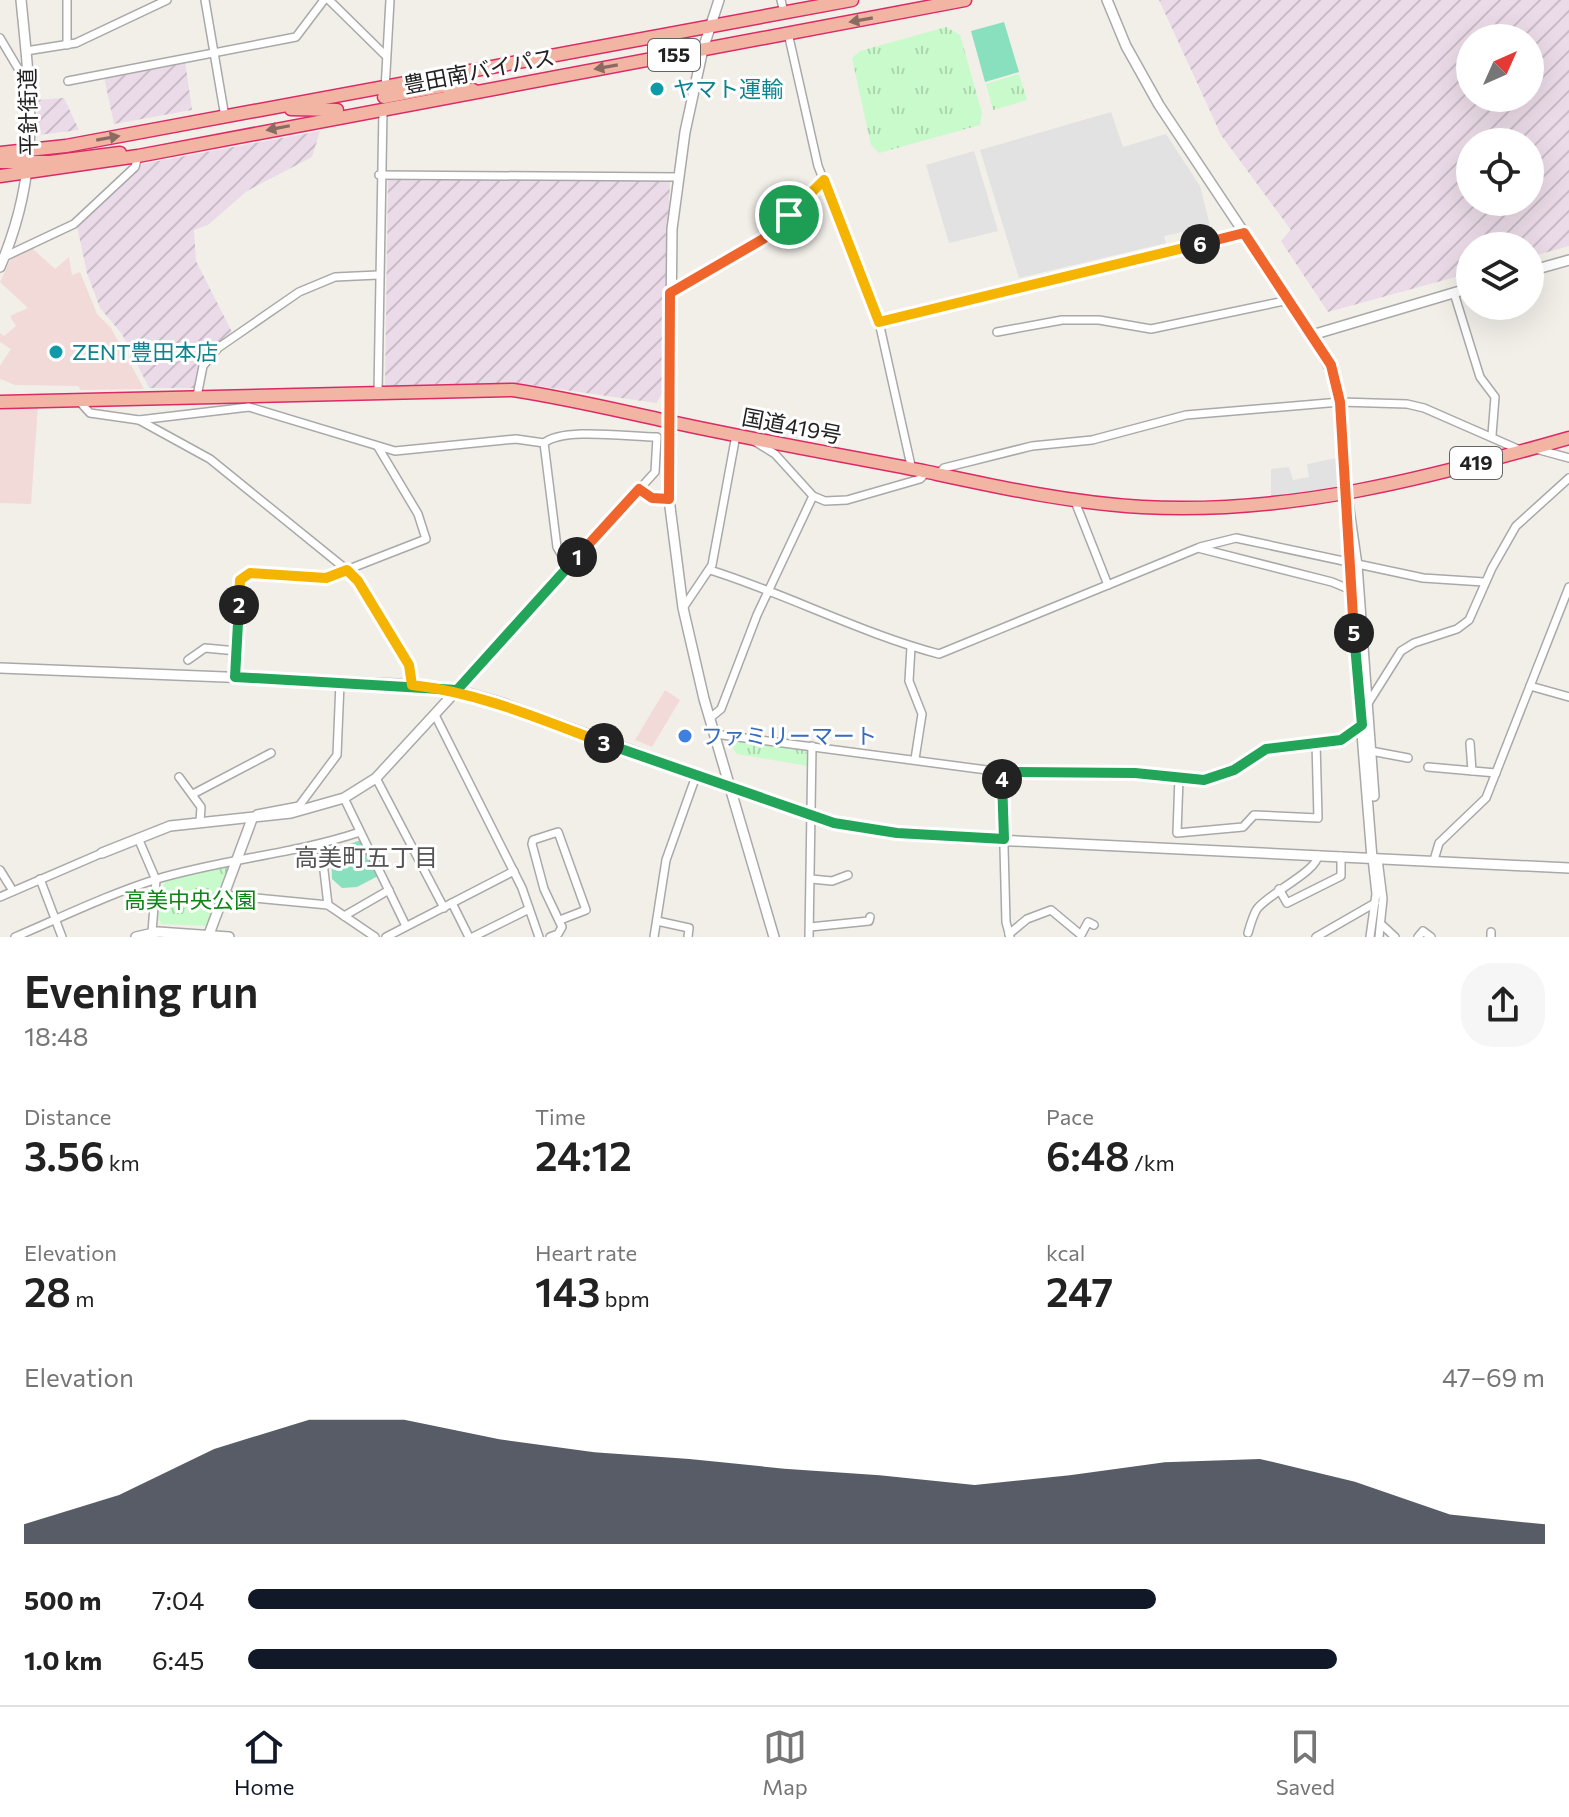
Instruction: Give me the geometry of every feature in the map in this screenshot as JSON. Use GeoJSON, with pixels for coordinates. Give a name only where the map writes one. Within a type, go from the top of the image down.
{"type":"FeatureCollection","features":[{"type":"Feature","properties":{"kind":"highway","name":"豊田南バイパス"},"geometry":{"type":"LineString","coordinates":[[0,153],[30,161],[50,162],[102,152],[144,154],[712,26],[782,7],[852,0]]}},
{"type":"Feature","properties":{"kind":"highway","name":"豊田南バイパス"},"geometry":{"type":"LineString","coordinates":[[0,176],[30,161],[225,117],[280,107],[480,92],[965,0]]}},
{"type":"Feature","properties":{"kind":"highway"},"geometry":{"type":"LineString","coordinates":[[0,162],[30,161]]}},
{"type":"Feature","properties":{"kind":"highway","name":"国道419号"},"geometry":{"type":"LineString","coordinates":[[0,402],[513,390],[592,402],[667,421],[932,474],[1074,499],[1145,507],[1253,506],[1345,494],[1569,438]]}},
{"type":"Feature","properties":{"kind":"street","name":"平針街道"},"geometry":{"type":"LineString","coordinates":[[0,267],[30,161],[21,0]]}},
{"type":"Feature","properties":{"kind":"street"},"geometry":{"type":"LineString","coordinates":[[67,0],[67,45]]}},
{"type":"Feature","properties":{"kind":"street"},"geometry":{"type":"LineString","coordinates":[[26,51],[67,45],[167,0]]}},
{"type":"Feature","properties":{"kind":"street"},"geometry":{"type":"LineString","coordinates":[[205,0],[225,117]]}},
{"type":"Feature","properties":{"kind":"street"},"geometry":{"type":"LineString","coordinates":[[68,81],[296,37],[326,0],[386,56]]}},
{"type":"Feature","properties":{"kind":"street"},"geometry":{"type":"LineString","coordinates":[[378,392],[379,175],[390,0]]}},
{"type":"Feature","properties":{"kind":"street"},"geometry":{"type":"LineString","coordinates":[[719,0],[703,49],[677,177],[670,293],[669,499],[683,608],[729,789],[774,937]]}},
{"type":"Feature","properties":{"kind":"street"},"geometry":{"type":"LineString","coordinates":[[1107,0],[1126,46],[1159,105],[1331,365],[1340,402],[1345,494],[1371,751],[1375,903],[1370,937]]}},
{"type":"Feature","properties":{"kind":"street"},"geometry":{"type":"LineString","coordinates":[[788,33],[824,180],[879,322],[912,470]]}},
{"type":"Feature","properties":{"kind":"street"},"geometry":{"type":"LineString","coordinates":[[0,38],[19,70],[27,71]]}},
{"type":"Feature","properties":{"kind":"street"},"geometry":{"type":"LineString","coordinates":[[4,257],[74,224],[135,167],[144,154]]}},
{"type":"Feature","properties":{"kind":"street"},"geometry":{"type":"LineString","coordinates":[[379,175],[677,177]]}},
{"type":"Feature","properties":{"kind":"street"},"geometry":{"type":"LineString","coordinates":[[670,293],[763,239],[814,194],[824,180]]}},
{"type":"Feature","properties":{"kind":"street"},"geometry":{"type":"LineString","coordinates":[[879,322],[1244,233]]}},
{"type":"Feature","properties":{"kind":"street"},"geometry":{"type":"LineString","coordinates":[[1544,267],[1569,260]]}},
{"type":"Feature","properties":{"kind":"street"},"geometry":{"type":"LineString","coordinates":[[197,396],[203,366],[210,357],[277,306],[319,282],[378,275]]}},
{"type":"Feature","properties":{"kind":"street"},"geometry":{"type":"LineString","coordinates":[[1312,335],[1454,293],[1480,377],[1495,397],[1492,435]]}},
{"type":"Feature","properties":{"kind":"street"},"geometry":{"type":"LineString","coordinates":[[997,332],[1062,320],[1099,320],[1151,329],[1289,300]]}},
{"type":"Feature","properties":{"kind":"street"},"geometry":{"type":"LineString","coordinates":[[0,897],[170,826],[303,811],[344,798],[376,778],[658,468],[657,437],[578,435],[551,438],[544,443],[516,439],[407,450],[378,447],[260,408],[139,420],[90,413],[79,404],[79,399]]}},
{"type":"Feature","properties":{"kind":"street"},"geometry":{"type":"LineString","coordinates":[[750,438],[775,454],[813,496],[825,501],[847,500],[920,479],[944,468],[1032,446],[1092,440],[1186,415],[1340,402],[1407,404],[1528,450],[1569,458]]}},
{"type":"Feature","properties":{"kind":"street"},"geometry":{"type":"LineString","coordinates":[[139,420],[235,477],[347,570],[358,581],[409,665],[412,685]]}},
{"type":"Feature","properties":{"kind":"street"},"geometry":{"type":"LineString","coordinates":[[683,608],[710,570],[736,435]]}},
{"type":"Feature","properties":{"kind":"street"},"geometry":{"type":"LineString","coordinates":[[544,443],[557,547],[568,566]]}},
{"type":"Feature","properties":{"kind":"street"},"geometry":{"type":"LineString","coordinates":[[235,677],[240,580],[250,573],[326,578],[426,539],[415,509],[378,447]]}},
{"type":"Feature","properties":{"kind":"street"},"geometry":{"type":"LineString","coordinates":[[715,734],[1002,772],[1135,773],[1204,780],[1234,770],[1266,749],[1341,740],[1362,725],[1367,703],[1401,651],[1414,643],[1457,629],[1469,620],[1484,582],[1516,526],[1569,478]]}},
{"type":"Feature","properties":{"kind":"street"},"geometry":{"type":"LineString","coordinates":[[639,489],[652,498],[669,499]]}},
{"type":"Feature","properties":{"kind":"street"},"geometry":{"type":"LineString","coordinates":[[710,718],[721,709],[769,588],[813,496]]}},
{"type":"Feature","properties":{"kind":"street"},"geometry":{"type":"LineString","coordinates":[[1074,499],[1108,585]]}},
{"type":"Feature","properties":{"kind":"street"},"geometry":{"type":"LineString","coordinates":[[710,570],[769,588],[911,647],[945,653],[1198,548],[1236,538],[1423,578],[1484,582]]}},
{"type":"Feature","properties":{"kind":"street"},"geometry":{"type":"LineString","coordinates":[[1198,548],[1332,582],[1351,590]]}},
{"type":"Feature","properties":{"kind":"street"},"geometry":{"type":"LineString","coordinates":[[1352,562],[1351,590],[1362,725],[1375,859],[1383,899],[1379,937]]}},
{"type":"Feature","properties":{"kind":"street"},"geometry":{"type":"LineString","coordinates":[[1434,860],[1439,843],[1486,798],[1569,587]]}},
{"type":"Feature","properties":{"kind":"street"},"geometry":{"type":"LineString","coordinates":[[911,647],[909,681],[922,714],[915,759]]}},
{"type":"Feature","properties":{"kind":"street"},"geometry":{"type":"LineString","coordinates":[[188,660],[205,648],[237,651]]}},
{"type":"Feature","properties":{"kind":"street"},"geometry":{"type":"LineString","coordinates":[[0,668],[412,685],[457,690],[502,703],[729,789],[813,817],[863,829],[1569,868]]}},
{"type":"Feature","properties":{"kind":"street"},"geometry":{"type":"LineString","coordinates":[[209,936],[252,819],[260,812],[299,806],[337,755],[340,683]]}},
{"type":"Feature","properties":{"kind":"street"},"geometry":{"type":"LineString","coordinates":[[1530,686],[1569,697]]}},
{"type":"Feature","properties":{"kind":"street"},"geometry":{"type":"LineString","coordinates":[[435,715],[514,871],[539,937]]}},
{"type":"Feature","properties":{"kind":"street"},"geometry":{"type":"LineString","coordinates":[[1179,778],[1177,833],[1243,827],[1254,815],[1318,818],[1316,742]]}},
{"type":"Feature","properties":{"kind":"street"},"geometry":{"type":"LineString","coordinates":[[1470,743],[1472,771]]}},
{"type":"Feature","properties":{"kind":"street"},"geometry":{"type":"LineString","coordinates":[[809,937],[812,746]]}},
{"type":"Feature","properties":{"kind":"street"},"geometry":{"type":"LineString","coordinates":[[1371,751],[1408,758]]}},
{"type":"Feature","properties":{"kind":"street"},"geometry":{"type":"LineString","coordinates":[[193,794],[271,753]]}},
{"type":"Feature","properties":{"kind":"street"},"geometry":{"type":"LineString","coordinates":[[1428,767],[1496,773]]}},
{"type":"Feature","properties":{"kind":"street"},"geometry":{"type":"LineString","coordinates":[[1002,772],[1009,935]]}},
{"type":"Feature","properties":{"kind":"street"},"geometry":{"type":"LineString","coordinates":[[654,937],[666,860],[696,776]]}},
{"type":"Feature","properties":{"kind":"street"},"geometry":{"type":"LineString","coordinates":[[179,777],[201,807],[200,822]]}},
{"type":"Feature","properties":{"kind":"street"},"geometry":{"type":"LineString","coordinates":[[376,778],[444,908]]}},
{"type":"Feature","properties":{"kind":"street"},"geometry":{"type":"LineString","coordinates":[[344,798],[406,926]]}},
{"type":"Feature","properties":{"kind":"street"},"geometry":{"type":"LineString","coordinates":[[15,937],[156,880],[238,859],[321,845],[360,832]]}},
{"type":"Feature","properties":{"kind":"street"},"geometry":{"type":"LineString","coordinates":[[550,937],[560,932],[560,920],[544,889],[532,844],[533,840],[558,832],[586,910],[560,920]]}},
{"type":"Feature","properties":{"kind":"street"},"geometry":{"type":"LineString","coordinates":[[138,838],[156,880],[152,932]]}},
{"type":"Feature","properties":{"kind":"street"},"geometry":{"type":"LineString","coordinates":[[321,845],[328,905]]}},
{"type":"Feature","properties":{"kind":"street"},"geometry":{"type":"LineString","coordinates":[[1248,933],[1257,909],[1279,889],[1314,866],[1318,855]]}},
{"type":"Feature","properties":{"kind":"street"},"geometry":{"type":"LineString","coordinates":[[1279,889],[1287,903],[1341,876],[1341,856]]}},
{"type":"Feature","properties":{"kind":"street"},"geometry":{"type":"LineString","coordinates":[[0,870],[13,891]]}},
{"type":"Feature","properties":{"kind":"street"},"geometry":{"type":"LineString","coordinates":[[386,937],[514,871]]}},
{"type":"Feature","properties":{"kind":"street"},"geometry":{"type":"LineString","coordinates":[[811,879],[832,881],[848,875]]}},
{"type":"Feature","properties":{"kind":"street"},"geometry":{"type":"LineString","coordinates":[[40,879],[62,937]]}},
{"type":"Feature","properties":{"kind":"street"},"geometry":{"type":"LineString","coordinates":[[344,916],[389,890]]}},
{"type":"Feature","properties":{"kind":"street"},"geometry":{"type":"LineString","coordinates":[[224,895],[328,905],[375,937]]}},
{"type":"Feature","properties":{"kind":"street"},"geometry":{"type":"LineString","coordinates":[[452,903],[471,937],[527,910]]}},
{"type":"Feature","properties":{"kind":"street"},"geometry":{"type":"LineString","coordinates":[[1316,937],[1375,903]]}},
{"type":"Feature","properties":{"kind":"street"},"geometry":{"type":"LineString","coordinates":[[1009,935],[1027,919],[1051,910],[1081,935],[1088,922],[1094,925]]}},
{"type":"Feature","properties":{"kind":"street"},"geometry":{"type":"LineString","coordinates":[[810,927],[869,921],[870,917]]}},
{"type":"Feature","properties":{"kind":"street"},"geometry":{"type":"LineString","coordinates":[[657,921],[689,928],[688,937]]}},
{"type":"Feature","properties":{"kind":"street"},"geometry":{"type":"LineString","coordinates":[[1381,924],[1395,937]]}},
{"type":"Feature","properties":{"kind":"street"},"geometry":{"type":"LineString","coordinates":[[1418,937],[1423,931],[1431,937]]}},
{"type":"Feature","properties":{"kind":"street"},"geometry":{"type":"LineString","coordinates":[[136,937],[152,932],[229,937]]}},
{"type":"Feature","properties":{"kind":"shaded area"},"geometry":{"type":"Polygon","coordinates":[[[1159,0],[1569,0],[1569,246],[1544,253],[1544,232],[1456,232],[1456,277],[1328,312],[1281,241],[1291,230],[1221,135],[1159,0]]]}},
{"type":"Feature","properties":{"kind":"shaded area"},"geometry":{"type":"Polygon","coordinates":[[[185,61],[192,110],[114,124],[104,77],[185,61]]]}},
{"type":"Feature","properties":{"kind":"shaded area"},"geometry":{"type":"Polygon","coordinates":[[[64,98],[79,130],[38,135],[37,100],[64,98]]]}},
{"type":"Feature","properties":{"kind":"shaded area"},"geometry":{"type":"Polygon","coordinates":[[[1111,112],[1123,147],[1166,134],[1200,186],[1210,226],[1164,236],[1166,243],[1019,278],[980,150],[1111,112]]]}},
{"type":"Feature","properties":{"kind":"shaded area"},"geometry":{"type":"Polygon","coordinates":[[[320,131],[312,157],[247,191],[208,225],[194,230],[196,261],[232,332],[202,362],[195,388],[149,388],[122,334],[100,308],[87,273],[77,226],[142,164],[320,131]]]}},
{"type":"Feature","properties":{"kind":"shaded area"},"geometry":{"type":"Polygon","coordinates":[[[974,151],[998,231],[949,243],[926,165],[974,151]]]}},
{"type":"Feature","properties":{"kind":"shaded area"},"geometry":{"type":"Polygon","coordinates":[[[388,177],[670,180],[662,394],[656,403],[523,384],[385,387],[388,177]]]}},
{"type":"Feature","properties":{"kind":"shaded area"},"geometry":{"type":"Polygon","coordinates":[[[32,248],[55,269],[69,257],[72,275],[80,272],[97,314],[111,328],[144,389],[81,390],[78,386],[15,385],[0,379],[0,366],[11,349],[0,342],[0,333],[4,336],[16,326],[10,316],[28,308],[0,282],[11,259],[32,248]]]}},
{"type":"Feature","properties":{"kind":"shaded area"},"geometry":{"type":"Polygon","coordinates":[[[38,406],[31,504],[0,503],[0,410],[38,406]]]}},
{"type":"Feature","properties":{"kind":"shaded area"},"geometry":{"type":"Polygon","coordinates":[[[1337,458],[1340,482],[1332,491],[1271,499],[1271,469],[1289,467],[1293,480],[1309,477],[1307,464],[1337,458]]]}},
{"type":"Feature","properties":{"kind":"shaded area"},"geometry":{"type":"Polygon","coordinates":[[[665,690],[680,700],[652,747],[635,740],[665,690]]]}},
{"type":"Feature","properties":{"kind":"green space"},"geometry":{"type":"Polygon","coordinates":[[[1004,22],[1019,72],[985,82],[971,31],[1004,22]]]}},
{"type":"Feature","properties":{"kind":"green space"},"geometry":{"type":"Polygon","coordinates":[[[946,27],[960,35],[982,113],[980,125],[879,153],[871,145],[852,58],[860,51],[946,27]]]}},
{"type":"Feature","properties":{"kind":"green space"},"geometry":{"type":"Polygon","coordinates":[[[1019,74],[1027,100],[993,110],[986,84],[1019,74]]]}},
{"type":"Feature","properties":{"kind":"green space"},"geometry":{"type":"Polygon","coordinates":[[[726,739],[806,748],[808,766],[737,754],[726,739]]]}},
{"type":"Feature","properties":{"kind":"green space"},"geometry":{"type":"Polygon","coordinates":[[[361,840],[378,876],[357,887],[342,888],[332,879],[331,851],[361,840]]]}},
{"type":"Feature","properties":{"kind":"green space","name":"高美中央公園"},"geometry":{"type":"Polygon","coordinates":[[[225,864],[229,868],[210,926],[162,924],[158,919],[165,879],[225,864]]]}},
{"type":"Feature","properties":{"kind":"place","name":"ヤマト運輸"},"geometry":{"type":"Point","coordinates":[657,89]}},
{"type":"Feature","properties":{"kind":"place","name":"ZENT豊田本店"},"geometry":{"type":"Point","coordinates":[56,352]}},
{"type":"Feature","properties":{"kind":"place","name":"ファミリーマート"},"geometry":{"type":"Point","coordinates":[685,736]}},
{"type":"Feature","properties":{"kind":"district","name":"高美町五丁目"},"geometry":{"type":"Point","coordinates":[366,858]}},
{"type":"Feature","properties":{"kind":"route"},"geometry":{"type":"LineString","coordinates":[[789,215],[763,239],[670,293],[669,499],[652,498],[639,489],[457,690],[396,684],[235,677],[240,580],[250,573],[326,578],[347,570],[358,581],[409,665],[412,685],[457,690],[502,703],[603,743],[813,817],[863,829],[954,838],[1004,839],[1002,772],[1135,773],[1204,780],[1234,770],[1266,749],[1279,745],[1341,740],[1359,729],[1362,725],[1344,503],[1340,402],[1334,376],[1331,365],[1244,233],[879,322],[871,294],[824,180],[814,194],[789,215]]}}]}
